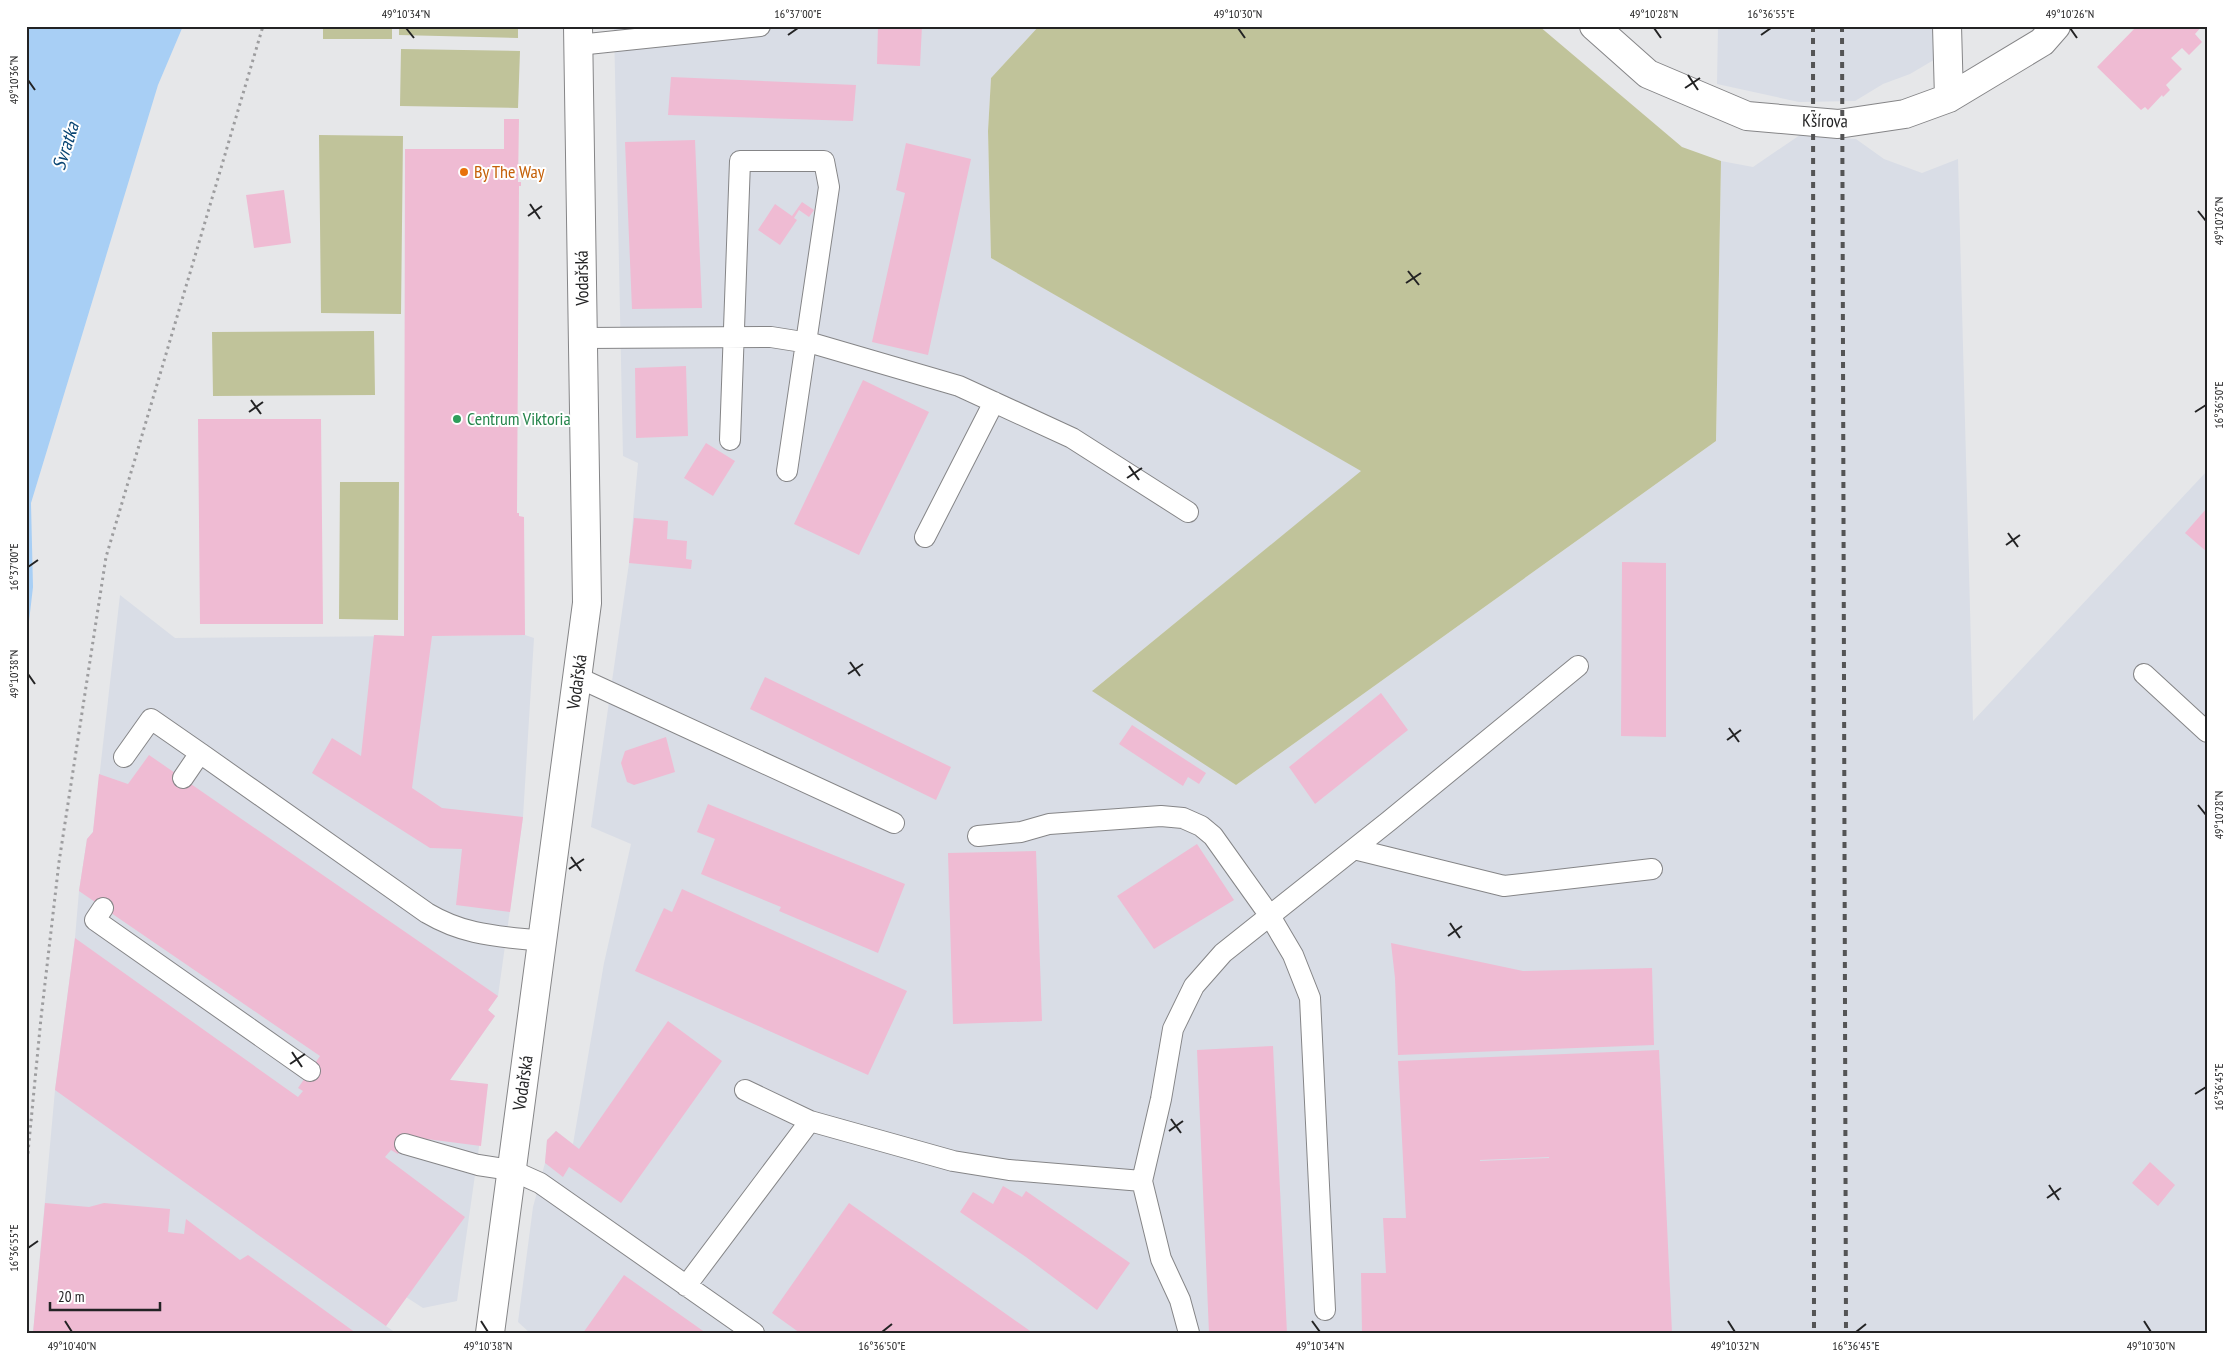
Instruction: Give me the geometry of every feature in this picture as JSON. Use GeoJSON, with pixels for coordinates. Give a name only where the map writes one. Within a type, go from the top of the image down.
{"type":"FeatureCollection","features":[{"type":"Feature","properties":{"kind":"street","name":"Kšírova"},"geometry":{"type":"LineString","coordinates":[[1594,26],[1648,74],[1748,116],[1838,124],[1905,114],[1949,98],[2042,42],[2056,26]]}},
{"type":"Feature","properties":{"kind":"street"},"geometry":{"type":"LineString","coordinates":[[1946,26],[1949,98]]}},
{"type":"Feature","properties":{"kind":"street","name":"Vodařská"},"geometry":{"type":"LineString","coordinates":[[490,1333],[587,603],[578,36]]}},
{"type":"Feature","properties":{"kind":"lane"},"geometry":{"type":"LineString","coordinates":[[578,36],[760,26]]}},
{"type":"Feature","properties":{"kind":"lane"},"geometry":{"type":"LineString","coordinates":[[730,440],[740,161],[824,161],[830,187],[787,471]]}},
{"type":"Feature","properties":{"kind":"lane"},"geometry":{"type":"LineString","coordinates":[[583,338],[771,337],[806,342],[959,386],[1072,438],[1188,512]]}},
{"type":"Feature","properties":{"kind":"lane"},"geometry":{"type":"LineString","coordinates":[[926,537],[994,402]]}},
{"type":"Feature","properties":{"kind":"lane"},"geometry":{"type":"LineString","coordinates":[[1188,1333],[1180,1300],[1161,1259],[1142,1182],[1161,1099],[1173,1029],[1194,986],[1222,953],[1354,849],[1578,666]]}},
{"type":"Feature","properties":{"kind":"lane"},"geometry":{"type":"LineString","coordinates":[[2144,674],[2207,732]]}},
{"type":"Feature","properties":{"kind":"lane"},"geometry":{"type":"LineString","coordinates":[[577,677],[894,824]]}},
{"type":"Feature","properties":{"kind":"lane"},"geometry":{"type":"LineString","coordinates":[[124,756],[152,719],[446,925],[469,932],[542,941]]}},
{"type":"Feature","properties":{"kind":"lane"},"geometry":{"type":"LineString","coordinates":[[183,778],[200,753]]}},
{"type":"Feature","properties":{"kind":"lane"},"geometry":{"type":"LineString","coordinates":[[978,836],[1021,832],[1049,824],[1161,816],[1183,818],[1201,826],[1213,836],[1270,916],[1293,954],[1310,998],[1325,1310]]}},
{"type":"Feature","properties":{"kind":"lane"},"geometry":{"type":"LineString","coordinates":[[1354,849],[1504,886],[1652,869]]}},
{"type":"Feature","properties":{"kind":"lane"},"geometry":{"type":"LineString","coordinates":[[103,908],[95,920],[310,1071]]}},
{"type":"Feature","properties":{"kind":"lane"},"geometry":{"type":"LineString","coordinates":[[745,1090],[810,1121],[953,1161],[1009,1170],[1142,1182]]}},
{"type":"Feature","properties":{"kind":"lane"},"geometry":{"type":"LineString","coordinates":[[686,1286],[810,1121]]}},
{"type":"Feature","properties":{"kind":"lane"},"geometry":{"type":"LineString","coordinates":[[405,1144],[478,1166],[511,1170],[540,1183],[754,1333]]}},
{"type":"Feature","properties":{"kind":"path"},"geometry":{"type":"LineString","coordinates":[[26,1173],[40,1018],[59,862],[106,557],[263,26]]}},
{"type":"Feature","properties":{"kind":"shaded area"},"geometry":{"type":"Polygon","coordinates":[[[614,26],[1039,26],[991,78],[988,131],[991,258],[1362,471],[1093,690],[1236,785],[1716,441],[1721,161],[1753,167],[1800,135],[1856,139],[1884,159],[1922,173],[1958,159],[1973,721],[2207,471],[2207,1333],[530,1333],[518,1322],[533,1207],[545,1163],[547,1140],[556,1131],[573,1144],[604,963],[631,844],[591,827],[629,563],[638,463],[623,456],[614,26]]]}},
{"type":"Feature","properties":{"kind":"shaded area"},"geometry":{"type":"Polygon","coordinates":[[[1718,26],[1955,26],[1954,48],[1910,74],[1883,84],[1855,101],[1799,102],[1717,84],[1718,26]]]}},
{"type":"Feature","properties":{"kind":"shaded area"},"geometry":{"type":"Polygon","coordinates":[[[120,595],[175,638],[525,635],[534,638],[523,817],[498,996],[488,1010],[495,1016],[450,1080],[488,1084],[457,1301],[423,1308],[406,1297],[386,1326],[396,1333],[33,1333],[55,1090],[75,938],[79,891],[87,839],[93,832],[120,595]]]}},
{"type":"Feature","properties":{"kind":"green space"},"geometry":{"type":"Polygon","coordinates":[[[323,26],[392,26],[392,39],[323,39],[323,26]]]}},
{"type":"Feature","properties":{"kind":"green space"},"geometry":{"type":"Polygon","coordinates":[[[399,26],[518,26],[518,38],[399,35],[399,26]]]}},
{"type":"Feature","properties":{"kind":"green space"},"geometry":{"type":"Polygon","coordinates":[[[1039,26],[1539,26],[1682,147],[1721,161],[1716,441],[1236,785],[1092,691],[1361,471],[991,258],[988,131],[991,78],[1039,26]]]}},
{"type":"Feature","properties":{"kind":"green space"},"geometry":{"type":"Polygon","coordinates":[[[401,49],[520,51],[518,108],[400,106],[401,49]]]}},
{"type":"Feature","properties":{"kind":"green space"},"geometry":{"type":"Polygon","coordinates":[[[319,135],[403,136],[401,314],[321,313],[319,135]]]}},
{"type":"Feature","properties":{"kind":"green space"},"geometry":{"type":"Polygon","coordinates":[[[374,331],[375,395],[213,396],[212,332],[374,331]]]}},
{"type":"Feature","properties":{"kind":"green space"},"geometry":{"type":"Polygon","coordinates":[[[340,482],[399,482],[398,620],[339,619],[340,482]]]}},
{"type":"Feature","properties":{"kind":"water","name":"Svratka"},"geometry":{"type":"Polygon","coordinates":[[[26,26],[183,26],[158,85],[31,503],[33,587],[26,647],[26,26]]]}},
{"type":"Feature","properties":{"kind":"building"},"geometry":{"type":"Polygon","coordinates":[[[878,26],[922,26],[920,66],[877,64],[878,26]]]}},
{"type":"Feature","properties":{"kind":"building"},"geometry":{"type":"Polygon","coordinates":[[[2137,26],[2202,26],[2195,34],[2202,42],[2189,55],[2182,48],[2171,58],[2182,69],[2166,85],[2170,90],[2163,97],[2162,95],[2148,110],[2145,107],[2141,110],[2097,67],[2137,26]]]}},
{"type":"Feature","properties":{"kind":"building"},"geometry":{"type":"Polygon","coordinates":[[[671,77],[856,85],[853,121],[668,115],[671,77]]]}},
{"type":"Feature","properties":{"kind":"building"},"geometry":{"type":"Polygon","coordinates":[[[504,119],[519,119],[518,182],[521,182],[521,186],[519,186],[517,513],[519,513],[519,516],[524,517],[525,635],[432,636],[412,788],[442,808],[523,817],[510,912],[456,905],[462,849],[430,848],[312,773],[332,738],[361,756],[374,635],[404,636],[405,149],[504,149],[504,119]]]}},
{"type":"Feature","properties":{"kind":"building"},"geometry":{"type":"Polygon","coordinates":[[[695,140],[702,308],[632,309],[625,142],[695,140]]]}},
{"type":"Feature","properties":{"kind":"building"},"geometry":{"type":"Polygon","coordinates":[[[906,143],[971,159],[928,355],[872,342],[905,193],[896,190],[906,143]]]}},
{"type":"Feature","properties":{"kind":"building"},"geometry":{"type":"Polygon","coordinates":[[[284,190],[291,243],[254,248],[246,195],[284,190]]]}},
{"type":"Feature","properties":{"kind":"building"},"geometry":{"type":"Polygon","coordinates":[[[802,202],[814,210],[809,217],[799,210],[794,218],[797,220],[780,245],[758,230],[775,204],[792,216],[802,202]]]}},
{"type":"Feature","properties":{"kind":"building"},"geometry":{"type":"Polygon","coordinates":[[[686,366],[688,436],[636,438],[635,368],[686,366]]]}},
{"type":"Feature","properties":{"kind":"building"},"geometry":{"type":"Polygon","coordinates":[[[863,380],[929,412],[859,555],[794,524],[863,380]]]}},
{"type":"Feature","properties":{"kind":"building"},"geometry":{"type":"Polygon","coordinates":[[[198,419],[321,419],[323,624],[200,624],[198,419]]]}},
{"type":"Feature","properties":{"kind":"building"},"geometry":{"type":"Polygon","coordinates":[[[706,443],[735,461],[713,496],[684,478],[706,443]]]}},
{"type":"Feature","properties":{"kind":"building"},"geometry":{"type":"Polygon","coordinates":[[[2207,508],[2207,552],[2185,533],[2207,508]]]}},
{"type":"Feature","properties":{"kind":"building"},"geometry":{"type":"Polygon","coordinates":[[[634,518],[668,521],[667,539],[687,541],[686,559],[692,560],[691,569],[629,563],[634,518]]]}},
{"type":"Feature","properties":{"kind":"building"},"geometry":{"type":"Polygon","coordinates":[[[1622,562],[1666,563],[1666,737],[1621,736],[1622,562]]]}},
{"type":"Feature","properties":{"kind":"building"},"geometry":{"type":"Polygon","coordinates":[[[765,677],[951,767],[936,800],[750,709],[765,677]]]}},
{"type":"Feature","properties":{"kind":"building"},"geometry":{"type":"Polygon","coordinates":[[[1381,693],[1408,730],[1315,804],[1289,767],[1381,693]]]}},
{"type":"Feature","properties":{"kind":"building"},"geometry":{"type":"Polygon","coordinates":[[[1132,725],[1206,773],[1199,784],[1188,777],[1183,786],[1119,744],[1132,725]]]}},
{"type":"Feature","properties":{"kind":"building"},"geometry":{"type":"Polygon","coordinates":[[[666,737],[675,772],[634,785],[627,782],[621,763],[625,751],[666,737]]]}},
{"type":"Feature","properties":{"kind":"building"},"geometry":{"type":"Polygon","coordinates":[[[149,755],[498,996],[488,1010],[495,1016],[450,1080],[488,1084],[481,1146],[411,1137],[398,1154],[391,1150],[385,1157],[465,1217],[386,1326],[55,1090],[75,938],[298,1097],[303,1091],[298,1088],[320,1056],[79,891],[87,839],[93,832],[99,774],[128,784],[149,755]]]}},
{"type":"Feature","properties":{"kind":"building"},"geometry":{"type":"Polygon","coordinates":[[[708,804],[905,884],[878,953],[779,911],[781,907],[701,874],[715,839],[697,832],[708,804]]]}},
{"type":"Feature","properties":{"kind":"building"},"geometry":{"type":"Polygon","coordinates":[[[1197,844],[1234,900],[1154,949],[1117,896],[1197,844]]]}},
{"type":"Feature","properties":{"kind":"building"},"geometry":{"type":"Polygon","coordinates":[[[1036,851],[1042,1021],[953,1024],[948,853],[1036,851]]]}},
{"type":"Feature","properties":{"kind":"building"},"geometry":{"type":"Polygon","coordinates":[[[682,889],[907,991],[868,1075],[635,971],[664,908],[672,912],[682,889]]]}},
{"type":"Feature","properties":{"kind":"building"},"geometry":{"type":"Polygon","coordinates":[[[1391,943],[1523,971],[1652,968],[1654,1045],[1398,1055],[1395,978],[1391,943]]]}},
{"type":"Feature","properties":{"kind":"building"},"geometry":{"type":"Polygon","coordinates":[[[668,1021],[722,1061],[621,1203],[569,1167],[563,1177],[545,1163],[547,1140],[556,1131],[579,1149],[668,1021]]]}},
{"type":"Feature","properties":{"kind":"building"},"geometry":{"type":"Polygon","coordinates":[[[1273,1046],[1287,1333],[1209,1333],[1197,1050],[1273,1046]]]}},
{"type":"Feature","properties":{"kind":"building"},"geometry":{"type":"Polygon","coordinates":[[[1659,1050],[1672,1333],[1615,1333],[1615,1331],[1362,1333],[1361,1273],[1386,1273],[1383,1218],[1406,1218],[1398,1061],[1659,1050]],[[1549,1157],[1480,1161],[1549,1158],[1549,1157]]]}},
{"type":"Feature","properties":{"kind":"building"},"geometry":{"type":"Polygon","coordinates":[[[2150,1162],[2175,1185],[2158,1206],[2132,1183],[2150,1162]]]}},
{"type":"Feature","properties":{"kind":"building"},"geometry":{"type":"Polygon","coordinates":[[[1003,1186],[1022,1197],[1026,1191],[1130,1263],[1097,1310],[1026,1257],[960,1212],[973,1192],[993,1204],[1003,1186]]]}},
{"type":"Feature","properties":{"kind":"building"},"geometry":{"type":"Polygon","coordinates":[[[45,1203],[89,1207],[104,1203],[170,1209],[168,1232],[184,1234],[186,1219],[240,1260],[248,1255],[356,1333],[33,1333],[45,1203]]]}},
{"type":"Feature","properties":{"kind":"building"},"geometry":{"type":"Polygon","coordinates":[[[849,1203],[1033,1333],[800,1333],[772,1313],[849,1203]]]}},
{"type":"Feature","properties":{"kind":"building"},"geometry":{"type":"Polygon","coordinates":[[[624,1275],[706,1333],[583,1333],[624,1275]]]}},
{"type":"Feature","properties":{"kind":"railway"},"geometry":{"type":"LineString","coordinates":[[1813,26],[1814,1333]]}},
{"type":"Feature","properties":{"kind":"railway"},"geometry":{"type":"LineString","coordinates":[[1842,26],[1846,1333]]}},
{"type":"Feature","properties":{"kind":"place","name":"By The Way"},"geometry":{"type":"Point","coordinates":[464,172]}},
{"type":"Feature","properties":{"kind":"place","name":"Centrum Viktoria"},"geometry":{"type":"Point","coordinates":[457,419]}}]}
